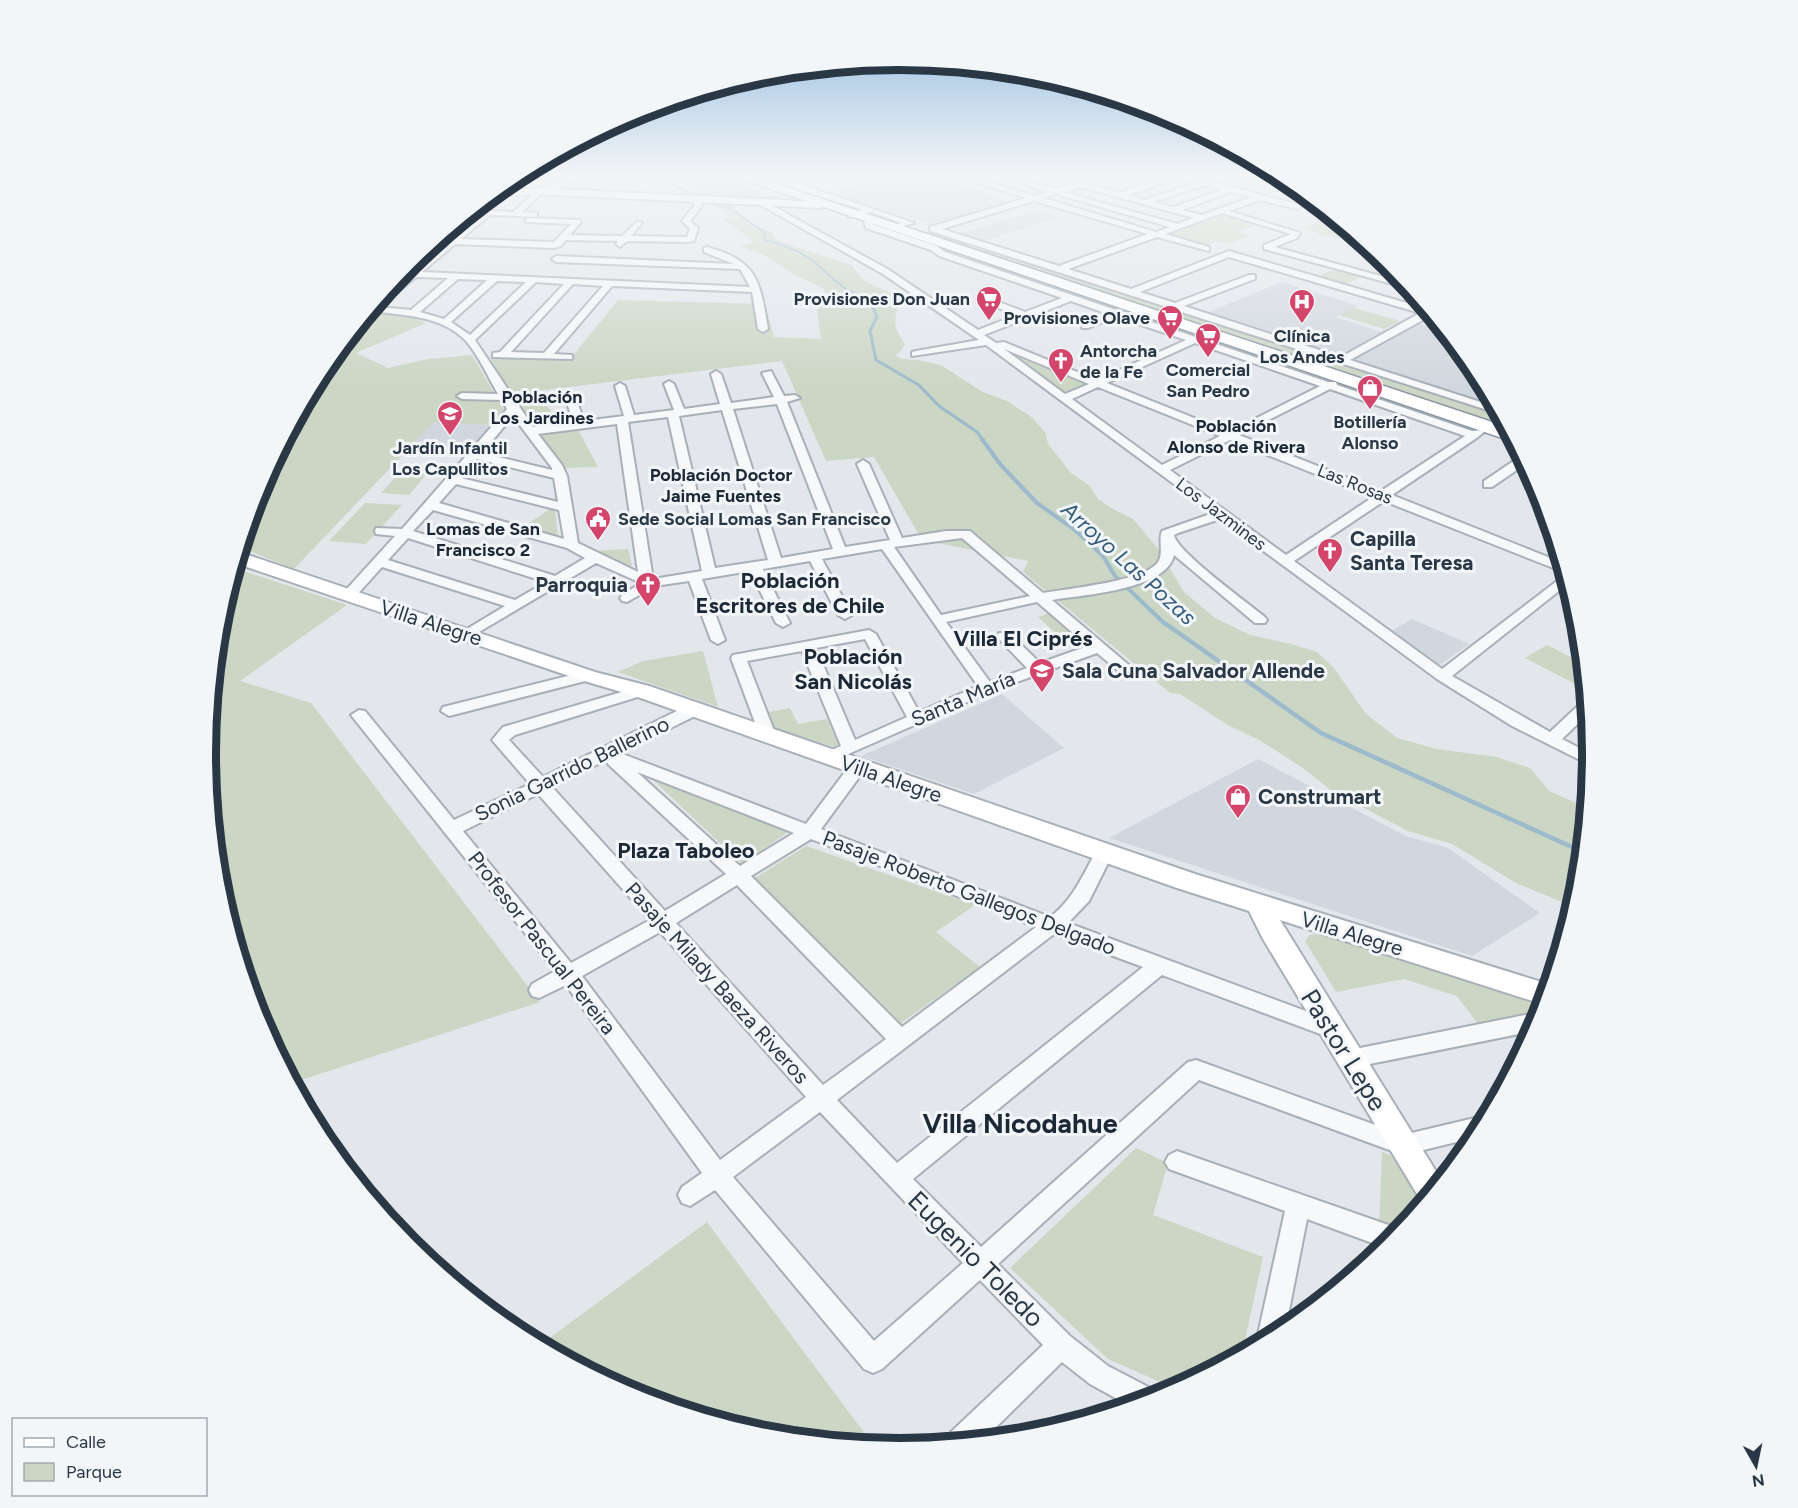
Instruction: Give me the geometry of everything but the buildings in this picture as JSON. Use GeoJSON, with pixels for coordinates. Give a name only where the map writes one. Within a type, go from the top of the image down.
{"type":"FeatureCollection","features":[{"type":"Feature","properties":{"kind":"highway"},"geometry":{"type":"LineString","coordinates":[[947,246],[1008,266],[1058,276],[1335,383],[1386,394],[1480,431],[1502,434]]}},
{"type":"Feature","properties":{"kind":"main road","name":"Villa Alegre"},"geometry":{"type":"LineString","coordinates":[[244,560],[588,676],[642,691],[768,735],[846,757],[1104,854],[1260,906],[1539,992]]}},
{"type":"Feature","properties":{"kind":"main road","name":"Pastor Lepe"},"geometry":{"type":"LineString","coordinates":[[1260,906],[1272,932],[1428,1186]]}},
{"type":"Feature","properties":{"kind":"street"},"geometry":{"type":"LineString","coordinates":[[410,277],[449,246]]}},
{"type":"Feature","properties":{"kind":"street"},"geometry":{"type":"LineString","coordinates":[[606,261],[619,246]]}},
{"type":"Feature","properties":{"kind":"street"},"geometry":{"type":"LineString","coordinates":[[675,252],[678,246]]}},
{"type":"Feature","properties":{"kind":"street","name":"Los Jazmines"},"geometry":{"type":"LineString","coordinates":[[841,246],[886,272],[982,338],[1442,676],[1582,756]]}},
{"type":"Feature","properties":{"kind":"street"},"geometry":{"type":"LineString","coordinates":[[929,246],[940,253],[1115,314],[1480,431]]}},
{"type":"Feature","properties":{"kind":"street"},"geometry":{"type":"LineString","coordinates":[[990,246],[1030,259],[1058,276],[1080,275],[1488,407]]}},
{"type":"Feature","properties":{"kind":"street"},"geometry":{"type":"LineString","coordinates":[[1058,276],[1130,246]]}},
{"type":"Feature","properties":{"kind":"street"},"geometry":{"type":"LineString","coordinates":[[1197,246],[1206,249]]}},
{"type":"Feature","properties":{"kind":"street"},"geometry":{"type":"LineString","coordinates":[[1270,246],[1267,248],[1393,282]]}},
{"type":"Feature","properties":{"kind":"street"},"geometry":{"type":"LineString","coordinates":[[707,250],[724,254],[745,267],[757,290],[763,328]]}},
{"type":"Feature","properties":{"kind":"street"},"geometry":{"type":"LineString","coordinates":[[1133,292],[1229,254],[1419,310]]}},
{"type":"Feature","properties":{"kind":"street"},"geometry":{"type":"LineString","coordinates":[[556,259],[745,267]]}},
{"type":"Feature","properties":{"kind":"street"},"geometry":{"type":"LineString","coordinates":[[1008,266],[1030,259]]}},
{"type":"Feature","properties":{"kind":"street"},"geometry":{"type":"LineString","coordinates":[[1312,278],[1336,267]]}},
{"type":"Feature","properties":{"kind":"street"},"geometry":{"type":"LineString","coordinates":[[1364,274],[1379,268]]}},
{"type":"Feature","properties":{"kind":"street"},"geometry":{"type":"LineString","coordinates":[[414,274],[757,290]]}},
{"type":"Feature","properties":{"kind":"street"},"geometry":{"type":"LineString","coordinates":[[1058,276],[1080,275]]}},
{"type":"Feature","properties":{"kind":"street"},"geometry":{"type":"LineString","coordinates":[[413,313],[456,276]]}},
{"type":"Feature","properties":{"kind":"street"},"geometry":{"type":"LineString","coordinates":[[1154,315],[1252,277]]}},
{"type":"Feature","properties":{"kind":"street"},"geometry":{"type":"LineString","coordinates":[[445,323],[495,278]]}},
{"type":"Feature","properties":{"kind":"street"},"geometry":{"type":"LineString","coordinates":[[470,340],[534,279]]}},
{"type":"Feature","properties":{"kind":"street"},"geometry":{"type":"LineString","coordinates":[[503,355],[571,281]]}},
{"type":"Feature","properties":{"kind":"street"},"geometry":{"type":"LineString","coordinates":[[547,356],[610,283]]}},
{"type":"Feature","properties":{"kind":"street"},"geometry":{"type":"LineString","coordinates":[[916,354],[982,338],[1026,316],[1070,298]]}},
{"type":"Feature","properties":{"kind":"street"},"geometry":{"type":"LineString","coordinates":[[991,302],[1026,316]]}},
{"type":"Feature","properties":{"kind":"street"},"geometry":{"type":"LineString","coordinates":[[380,310],[413,313],[445,323],[460,331],[470,340],[513,409],[531,431],[561,476],[564,507],[572,545]]}},
{"type":"Feature","properties":{"kind":"street"},"geometry":{"type":"LineString","coordinates":[[1085,326],[1115,314]]}},
{"type":"Feature","properties":{"kind":"street"},"geometry":{"type":"LineString","coordinates":[[1342,360],[1423,316]]}},
{"type":"Feature","properties":{"kind":"street","name":"Las Rosas"},"geometry":{"type":"LineString","coordinates":[[982,338],[1384,495],[1556,566]]}},
{"type":"Feature","properties":{"kind":"street"},"geometry":{"type":"LineString","coordinates":[[1063,399],[1195,340]]}},
{"type":"Feature","properties":{"kind":"street"},"geometry":{"type":"LineString","coordinates":[[480,354],[568,357]]}},
{"type":"Feature","properties":{"kind":"street"},"geometry":{"type":"LineString","coordinates":[[767,373],[842,553]]}},
{"type":"Feature","properties":{"kind":"street"},"geometry":{"type":"LineString","coordinates":[[716,374],[776,563]]}},
{"type":"Feature","properties":{"kind":"street"},"geometry":{"type":"LineString","coordinates":[[1386,394],[1408,380]]}},
{"type":"Feature","properties":{"kind":"street"},"geometry":{"type":"LineString","coordinates":[[1161,470],[1335,383]]}},
{"type":"Feature","properties":{"kind":"street"},"geometry":{"type":"LineString","coordinates":[[669,384],[710,574]]}},
{"type":"Feature","properties":{"kind":"street"},"geometry":{"type":"LineString","coordinates":[[620,386],[649,581]]}},
{"type":"Feature","properties":{"kind":"street"},"geometry":{"type":"LineString","coordinates":[[462,396],[506,397]]}},
{"type":"Feature","properties":{"kind":"street"},"geometry":{"type":"LineString","coordinates":[[570,396],[580,425]]}},
{"type":"Feature","properties":{"kind":"street"},"geometry":{"type":"LineString","coordinates":[[531,431],[795,398]]}},
{"type":"Feature","properties":{"kind":"street"},"geometry":{"type":"LineString","coordinates":[[349,596],[513,409]]}},
{"type":"Feature","properties":{"kind":"street"},"geometry":{"type":"LineString","coordinates":[[1285,561],[1480,431]]}},
{"type":"Feature","properties":{"kind":"street"},"geometry":{"type":"LineString","coordinates":[[474,455],[561,476]]}},
{"type":"Feature","properties":{"kind":"street"},"geometry":{"type":"LineString","coordinates":[[863,464],[892,544],[924,603],[987,688]]}},
{"type":"Feature","properties":{"kind":"street"},"geometry":{"type":"LineString","coordinates":[[1488,484],[1517,464]]}},
{"type":"Feature","properties":{"kind":"street"},"geometry":{"type":"LineString","coordinates":[[453,480],[564,507]]}},
{"type":"Feature","properties":{"kind":"street"},"geometry":{"type":"LineString","coordinates":[[430,505],[572,545],[595,558],[649,581],[694,577],[964,534],[1132,675]]}},
{"type":"Feature","properties":{"kind":"street"},"geometry":{"type":"LineString","coordinates":[[938,620],[1041,597],[1110,586],[1150,574],[1163,566],[1167,534],[1223,514]]}},
{"type":"Feature","properties":{"kind":"street"},"geometry":{"type":"LineString","coordinates":[[381,531],[405,533],[557,581]]}},
{"type":"Feature","properties":{"kind":"street"},"geometry":{"type":"LineString","coordinates":[[1167,540],[1186,561],[1260,620]]}},
{"type":"Feature","properties":{"kind":"street"},"geometry":{"type":"LineString","coordinates":[[814,557],[845,615]]}},
{"type":"Feature","properties":{"kind":"street"},"geometry":{"type":"LineString","coordinates":[[467,635],[595,558]]}},
{"type":"Feature","properties":{"kind":"street"},"geometry":{"type":"LineString","coordinates":[[380,562],[517,605]]}},
{"type":"Feature","properties":{"kind":"street"},"geometry":{"type":"LineString","coordinates":[[755,567],[783,623]]}},
{"type":"Feature","properties":{"kind":"street"},"geometry":{"type":"LineString","coordinates":[[694,577],[718,640]]}},
{"type":"Feature","properties":{"kind":"street"},"geometry":{"type":"LineString","coordinates":[[627,598],[649,581]]}},
{"type":"Feature","properties":{"kind":"street"},"geometry":{"type":"LineString","coordinates":[[1442,676],[1561,584]]}},
{"type":"Feature","properties":{"kind":"street"},"geometry":{"type":"LineString","coordinates":[[768,735],[738,658],[868,634],[916,720]]}},
{"type":"Feature","properties":{"kind":"street"},"geometry":{"type":"LineString","coordinates":[[1004,636],[1036,668]]}},
{"type":"Feature","properties":{"kind":"street"},"geometry":{"type":"LineString","coordinates":[[539,990],[662,922],[809,832],[846,757],[807,645]]}},
{"type":"Feature","properties":{"kind":"street","name":"Santa María"},"geometry":{"type":"LineString","coordinates":[[846,757],[916,720],[987,688],[1036,668],[1099,647]]}},
{"type":"Feature","properties":{"kind":"street"},"geometry":{"type":"LineString","coordinates":[[449,711],[588,676]]}},
{"type":"Feature","properties":{"kind":"street","name":"Pasaje Milady Baeza Riveros"},"geometry":{"type":"LineString","coordinates":[[642,691],[509,731],[502,735],[500,740],[821,1098]]}},
{"type":"Feature","properties":{"kind":"street","name":"Sonia Garrido Ballerino"},"geometry":{"type":"LineString","coordinates":[[452,829],[693,710]]}},
{"type":"Feature","properties":{"kind":"street"},"geometry":{"type":"LineString","coordinates":[[1551,740],[1581,712]]}},
{"type":"Feature","properties":{"kind":"street","name":"Profesor Pascual Pereira"},"geometry":{"type":"LineString","coordinates":[[359,715],[569,974],[718,1176],[873,1360],[982,1264]]}},
{"type":"Feature","properties":{"kind":"street"},"geometry":{"type":"LineString","coordinates":[[607,754],[739,876],[901,1040]]}},
{"type":"Feature","properties":{"kind":"street","name":"Pasaje Roberto Gallegos Delgado"},"geometry":{"type":"LineString","coordinates":[[607,754],[1051,925],[1331,1029]]}},
{"type":"Feature","properties":{"kind":"street"},"geometry":{"type":"LineString","coordinates":[[690,1196],[1068,913],[1082,896],[1104,854]]}},
{"type":"Feature","properties":{"kind":"street"},"geometry":{"type":"LineString","coordinates":[[896,1178],[1160,965]]}},
{"type":"Feature","properties":{"kind":"street"},"geometry":{"type":"LineString","coordinates":[[1350,1059],[1527,1024]]}},
{"type":"Feature","properties":{"kind":"street"},"geometry":{"type":"LineString","coordinates":[[982,1264],[1197,1069],[1403,1145],[1470,1129]]}},
{"type":"Feature","properties":{"kind":"street","name":"Eugenio Toledo"},"geometry":{"type":"LineString","coordinates":[[821,1098],[896,1178],[1061,1345],[1099,1375],[1134,1395]]}},
{"type":"Feature","properties":{"kind":"street"},"geometry":{"type":"LineString","coordinates":[[1177,1162],[1384,1235]]}},
{"type":"Feature","properties":{"kind":"street"},"geometry":{"type":"LineString","coordinates":[[1273,1326],[1298,1206]]}},
{"type":"Feature","properties":{"kind":"street"},"geometry":{"type":"LineString","coordinates":[[970,1434],[1061,1345]]}},
{"type":"Feature","properties":{"kind":"shaded area"},"geometry":{"type":"Polygon","coordinates":[[[1282,282],[1359,306],[1335,317],[1381,332],[1338,356],[1206,313],[1282,282]]]}},
{"type":"Feature","properties":{"kind":"shaded area"},"geometry":{"type":"Polygon","coordinates":[[[1416,323],[1433,328],[1482,398],[1478,401],[1350,359],[1416,323]]]}},
{"type":"Feature","properties":{"kind":"shaded area","name":"Jardín Infantil Los Capullitos"},"geometry":{"type":"Polygon","coordinates":[[[434,422],[491,425],[467,453],[408,449],[434,422]]]}},
{"type":"Feature","properties":{"kind":"shaded area"},"geometry":{"type":"Polygon","coordinates":[[[1412,619],[1469,644],[1438,666],[1390,632],[1412,619]]]}},
{"type":"Feature","properties":{"kind":"shaded area"},"geometry":{"type":"Polygon","coordinates":[[[1002,694],[1064,748],[974,794],[861,756],[1002,694]]]}},
{"type":"Feature","properties":{"kind":"shaded area"},"geometry":{"type":"Polygon","coordinates":[[[1258,759],[1406,836],[1448,848],[1540,913],[1472,956],[1109,838],[1258,759]]]}},
{"type":"Feature","properties":{"kind":"green space"},"geometry":{"type":"Polygon","coordinates":[[[741,246],[795,246],[851,265],[864,281],[895,295],[901,302],[895,324],[905,344],[896,355],[902,359],[941,365],[981,391],[1007,401],[1033,418],[1046,434],[1048,444],[1071,473],[1090,486],[1098,499],[1133,519],[1159,550],[1184,592],[1215,618],[1250,635],[1317,652],[1334,668],[1366,714],[1397,738],[1437,749],[1496,757],[1530,768],[1549,791],[1580,805],[1577,843],[1565,903],[1516,883],[1452,844],[1408,831],[1333,792],[1303,768],[1261,741],[1226,724],[1180,694],[1170,693],[1023,572],[1028,561],[922,540],[874,457],[826,461],[782,361],[536,391],[529,396],[536,405],[547,406],[554,414],[569,413],[598,467],[564,468],[501,379],[490,357],[571,358],[618,300],[765,304],[774,337],[821,339],[817,310],[825,289],[795,275],[765,255],[741,246]]]}},
{"type":"Feature","properties":{"kind":"green space"},"geometry":{"type":"Polygon","coordinates":[[[958,246],[984,246],[1490,410],[1496,421],[1492,423],[958,246]]]}},
{"type":"Feature","properties":{"kind":"green space"},"geometry":{"type":"Polygon","coordinates":[[[947,250],[1209,336],[1234,348],[1248,350],[1473,426],[1464,429],[1059,292],[1058,289],[1020,276],[1010,275],[947,254],[944,252],[947,250]]]}},
{"type":"Feature","properties":{"kind":"green space"},"geometry":{"type":"Polygon","coordinates":[[[1337,268],[1364,276],[1343,285],[1317,277],[1337,268]]]}},
{"type":"Feature","properties":{"kind":"green space"},"geometry":{"type":"Polygon","coordinates":[[[1354,308],[1400,321],[1384,329],[1339,315],[1354,308]]]}},
{"type":"Feature","properties":{"kind":"green space"},"geometry":{"type":"Polygon","coordinates":[[[377,313],[408,316],[426,323],[356,353],[388,368],[428,359],[472,355],[505,412],[491,425],[434,422],[294,569],[247,550],[268,492],[307,412],[331,374],[377,313]]]}},
{"type":"Feature","properties":{"kind":"green space"},"geometry":{"type":"Polygon","coordinates":[[[1002,349],[1090,384],[1070,392],[1059,391],[1002,349]]]}},
{"type":"Feature","properties":{"kind":"green space"},"geometry":{"type":"Polygon","coordinates":[[[401,471],[428,472],[409,495],[381,493],[401,471]]]}},
{"type":"Feature","properties":{"kind":"green space"},"geometry":{"type":"Polygon","coordinates":[[[365,503],[402,505],[366,544],[329,541],[365,503]]]}},
{"type":"Feature","properties":{"kind":"green space"},"geometry":{"type":"Polygon","coordinates":[[[551,508],[555,509],[558,538],[522,528],[551,508]]]}},
{"type":"Feature","properties":{"kind":"green space"},"geometry":{"type":"Polygon","coordinates":[[[628,549],[633,570],[592,551],[628,549]]]}},
{"type":"Feature","properties":{"kind":"green space"},"geometry":{"type":"Polygon","coordinates":[[[241,570],[347,605],[240,681],[311,703],[540,1002],[299,1081],[268,1016],[252,974],[239,931],[221,843],[215,754],[217,709],[221,665],[241,570]]]}},
{"type":"Feature","properties":{"kind":"green space"},"geometry":{"type":"Polygon","coordinates":[[[1053,612],[1086,642],[1071,647],[1038,617],[1053,612]]]}},
{"type":"Feature","properties":{"kind":"green space"},"geometry":{"type":"Polygon","coordinates":[[[1547,645],[1576,660],[1579,686],[1525,658],[1547,645]]]}},
{"type":"Feature","properties":{"kind":"green space"},"geometry":{"type":"Polygon","coordinates":[[[703,651],[718,707],[618,672],[643,661],[703,651]]]}},
{"type":"Feature","properties":{"kind":"green space"},"geometry":{"type":"Polygon","coordinates":[[[790,708],[798,724],[827,719],[838,744],[835,747],[770,727],[764,713],[790,708]]]}},
{"type":"Feature","properties":{"kind":"green space"},"geometry":{"type":"Polygon","coordinates":[[[649,776],[788,832],[742,864],[649,776]]]}},
{"type":"Feature","properties":{"kind":"green space"},"geometry":{"type":"Polygon","coordinates":[[[806,846],[975,905],[936,932],[980,967],[901,1023],[755,878],[806,846]]]}},
{"type":"Feature","properties":{"kind":"green space"},"geometry":{"type":"Polygon","coordinates":[[[1323,934],[1535,1002],[1531,1014],[1478,1024],[1457,996],[1404,979],[1336,992],[1305,941],[1310,935],[1323,934]]]}},
{"type":"Feature","properties":{"kind":"green space"},"geometry":{"type":"Polygon","coordinates":[[[1136,1148],[1168,1163],[1153,1215],[1263,1257],[1244,1344],[1164,1384],[1108,1359],[1010,1268],[1136,1148]]]}},
{"type":"Feature","properties":{"kind":"green space"},"geometry":{"type":"Polygon","coordinates":[[[1382,1152],[1391,1155],[1404,1165],[1423,1193],[1388,1231],[1379,1227],[1382,1152]]]}},
{"type":"Feature","properties":{"kind":"green space"},"geometry":{"type":"Polygon","coordinates":[[[707,1222],[867,1437],[810,1432],[766,1424],[679,1401],[597,1367],[547,1340],[707,1222]]]}},
{"type":"Feature","properties":{"kind":"waterway","name":"Arroyo Las Pozas"},"geometry":{"type":"LineString","coordinates":[[785,246],[808,257],[842,287],[854,294]]}},
{"type":"Feature","properties":{"kind":"waterway","name":"Arroyo Las Pozas"},"geometry":{"type":"LineString","coordinates":[[851,292],[871,303],[877,317],[870,331],[876,360],[919,385],[939,406],[977,432],[983,440]]}},
{"type":"Feature","properties":{"kind":"waterway","name":"Arroyo Las Pozas"},"geometry":{"type":"LineString","coordinates":[[982,439],[1000,464],[1037,503],[1075,530],[1103,556],[1115,576],[1165,624]]}},
{"type":"Feature","properties":{"kind":"waterway","name":"Arroyo Las Pozas"},"geometry":{"type":"LineString","coordinates":[[1163,622],[1321,733],[1576,849]]}},
{"type":"Feature","properties":{"kind":"place","name":"Provisiones Don Juan"},"geometry":{"type":"Point","coordinates":[989,322]}},
{"type":"Feature","properties":{"kind":"place","name":"Clínica Los Andes"},"geometry":{"type":"Point","coordinates":[1302,325]}},
{"type":"Feature","properties":{"kind":"place","name":"Provisiones Olave"},"geometry":{"type":"Point","coordinates":[1170,341]}},
{"type":"Feature","properties":{"kind":"place","name":"Comercial San Pedro"},"geometry":{"type":"Point","coordinates":[1208,359]}},
{"type":"Feature","properties":{"kind":"place","name":"Antorcha de la Fe"},"geometry":{"type":"Point","coordinates":[1061,384]}},
{"type":"Feature","properties":{"kind":"place","name":"Botillería Alonso"},"geometry":{"type":"Point","coordinates":[1370,411]}},
{"type":"Feature","properties":{"kind":"place","name":"Jardín Infantil Los Capullitos"},"geometry":{"type":"Point","coordinates":[450,437]}},
{"type":"Feature","properties":{"kind":"place","name":"Sede Social Lomas San Francisco"},"geometry":{"type":"Point","coordinates":[598,542]}},
{"type":"Feature","properties":{"kind":"place","name":"Capilla Santa Teresa"},"geometry":{"type":"Point","coordinates":[1330,574]}},
{"type":"Feature","properties":{"kind":"place","name":"Parroquia"},"geometry":{"type":"Point","coordinates":[648,608]}},
{"type":"Feature","properties":{"kind":"place","name":"Sala Cuna Salvador Allende"},"geometry":{"type":"Point","coordinates":[1042,694]}},
{"type":"Feature","properties":{"kind":"place","name":"Construmart"},"geometry":{"type":"Point","coordinates":[1238,820]}},
{"type":"Feature","properties":{"kind":"district","name":"Población Los Jardines"},"geometry":{"type":"Point","coordinates":[542,407]}},
{"type":"Feature","properties":{"kind":"district","name":"Población Alonso de Rivera"},"geometry":{"type":"Point","coordinates":[1236,436]}},
{"type":"Feature","properties":{"kind":"district","name":"Población Doctor Jaime Fuentes"},"geometry":{"type":"Point","coordinates":[721,485]}},
{"type":"Feature","properties":{"kind":"district","name":"Lomas de San Francisco 2"},"geometry":{"type":"Point","coordinates":[483,539]}},
{"type":"Feature","properties":{"kind":"district","name":"Población Escritores de Chile"},"geometry":{"type":"Point","coordinates":[790,592]}},
{"type":"Feature","properties":{"kind":"district","name":"Villa El Ciprés"},"geometry":{"type":"Point","coordinates":[1023,638]}},
{"type":"Feature","properties":{"kind":"district","name":"Población San Nicolás"},"geometry":{"type":"Point","coordinates":[853,668]}},
{"type":"Feature","properties":{"kind":"district","name":"Plaza Taboleo"},"geometry":{"type":"Point","coordinates":[686,850]}},
{"type":"Feature","properties":{"kind":"district","name":"Villa Nicodahue"},"geometry":{"type":"Point","coordinates":[1020,1124]}}]}
